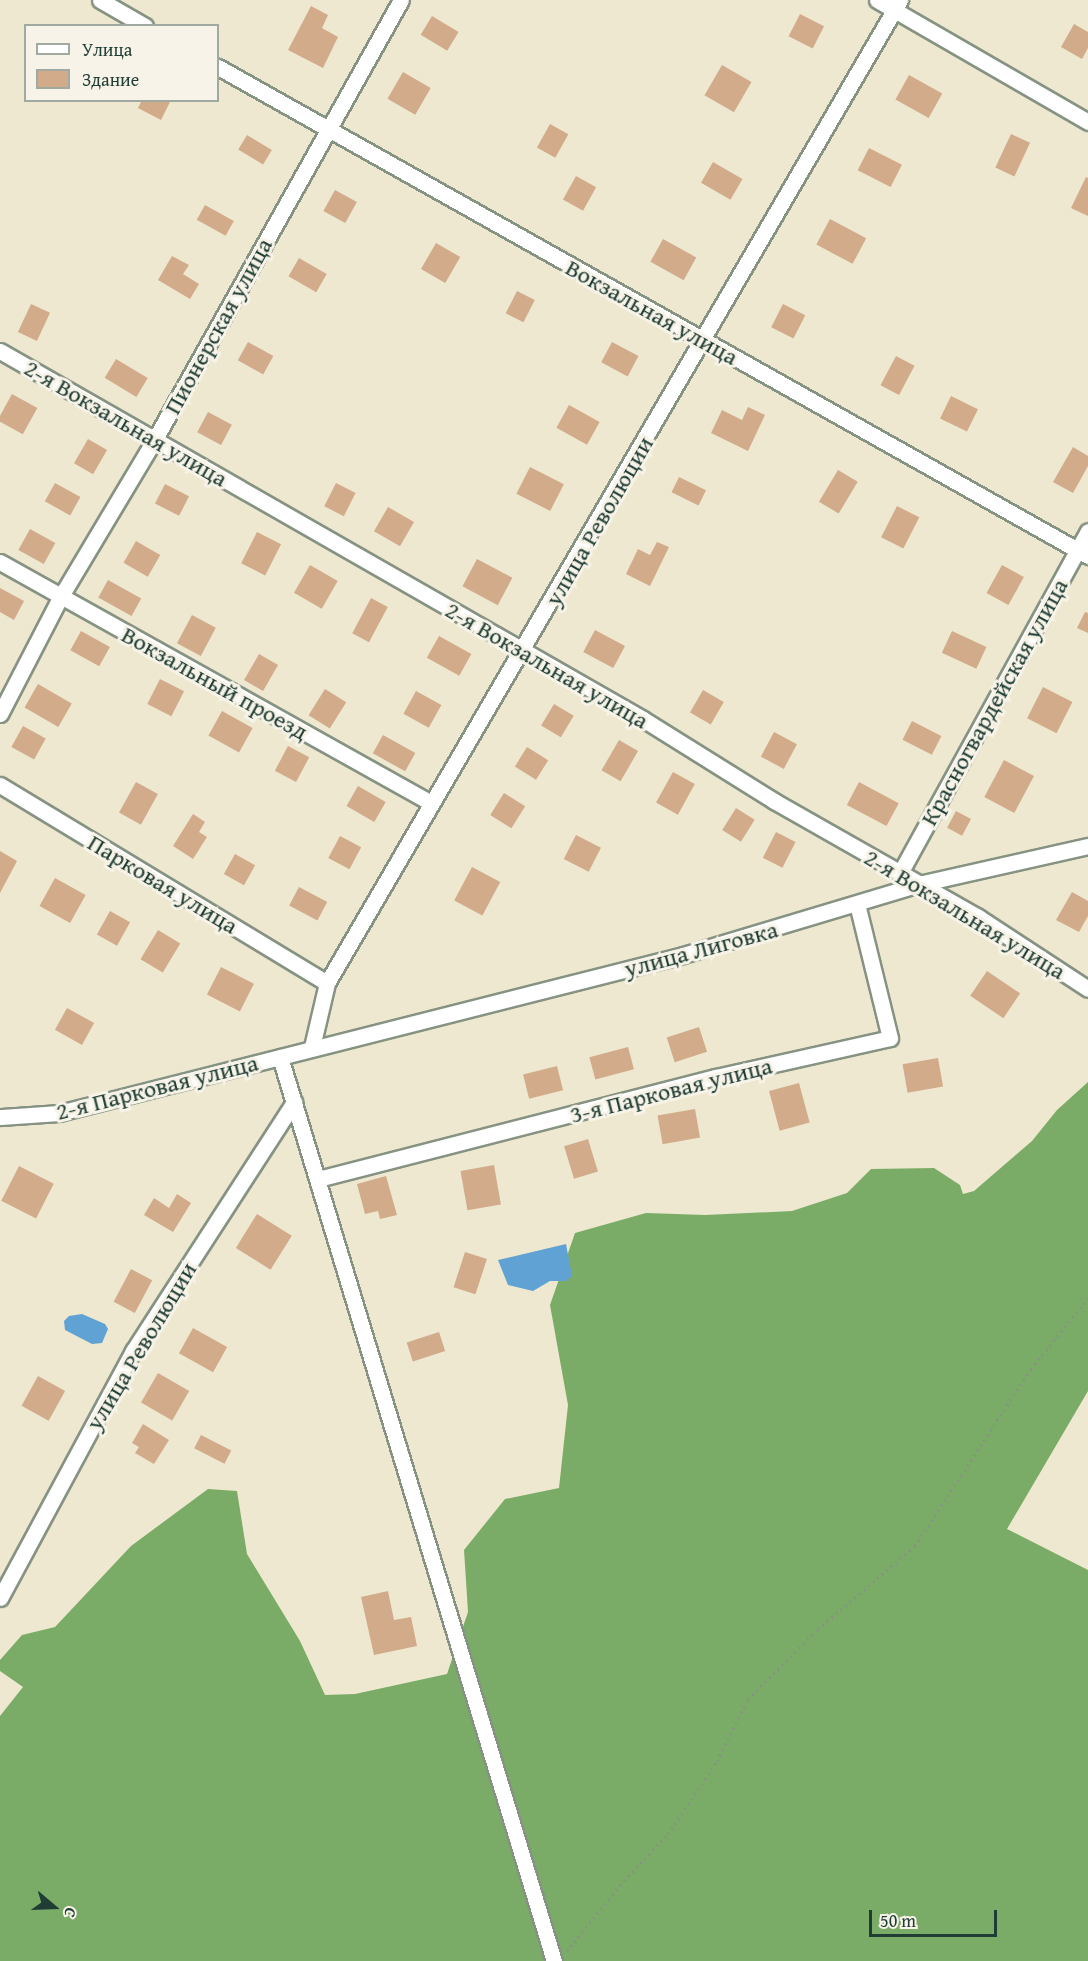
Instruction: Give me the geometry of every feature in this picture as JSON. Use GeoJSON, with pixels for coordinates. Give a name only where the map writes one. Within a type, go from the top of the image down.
{"type":"FeatureCollection","features":[{"type":"Feature","properties":{"kind":"street"},"geometry":{"type":"LineString","coordinates":[[100,0],[142,24]]}},
{"type":"Feature","properties":{"kind":"street","name":"Пионерская улица"},"geometry":{"type":"LineString","coordinates":[[0,714],[61,596],[155,439],[326,128],[401,0]]}},
{"type":"Feature","properties":{"kind":"street"},"geometry":{"type":"LineString","coordinates":[[877,0],[897,5],[1088,122]]}},
{"type":"Feature","properties":{"kind":"street","name":"улица Революции"},"geometry":{"type":"LineString","coordinates":[[312,1047],[327,982],[704,341],[897,5]]}},
{"type":"Feature","properties":{"kind":"street","name":"Вокзальная улица"},"geometry":{"type":"LineString","coordinates":[[219,68],[1083,553]]}},
{"type":"Feature","properties":{"kind":"street","name":"2-я Вокзальная улица"},"geometry":{"type":"LineString","coordinates":[[0,351],[523,650],[978,917],[1088,989]]}},
{"type":"Feature","properties":{"kind":"street","name":"Красногвардейская улица"},"geometry":{"type":"LineString","coordinates":[[900,873],[1083,553],[1088,531]]}},
{"type":"Feature","properties":{"kind":"street","name":"Вокзальный проезд"},"geometry":{"type":"LineString","coordinates":[[0,562],[431,803]]}},
{"type":"Feature","properties":{"kind":"street","name":"Парковая улица"},"geometry":{"type":"LineString","coordinates":[[0,785],[327,982]]}},
{"type":"Feature","properties":{"kind":"street","name":"улица Лиговка"},"geometry":{"type":"LineString","coordinates":[[312,1047],[683,955],[919,884],[1088,846]]}},
{"type":"Feature","properties":{"kind":"street","name":"3-я Парковая улица"},"geometry":{"type":"LineString","coordinates":[[318,1179],[716,1077],[890,1038],[857,904]]}},
{"type":"Feature","properties":{"kind":"street","name":"2-я Парковая улица"},"geometry":{"type":"LineString","coordinates":[[0,1117],[59,1113],[312,1047]]}},
{"type":"Feature","properties":{"kind":"street"},"geometry":{"type":"LineString","coordinates":[[280,1057],[559,1957]]}},
{"type":"Feature","properties":{"kind":"street","name":"улица Революции"},"geometry":{"type":"LineString","coordinates":[[0,1598],[134,1351],[294,1102]]}},
{"type":"Feature","properties":{"kind":"path"},"geometry":{"type":"LineString","coordinates":[[559,1957],[620,1885],[668,1834],[717,1761],[748,1699],[819,1629],[915,1546],[1031,1369],[1088,1298]]}},
{"type":"Feature","properties":{"kind":"green space"},"geometry":{"type":"Polygon","coordinates":[[[1088,1082],[1088,1391],[1007,1529],[1088,1570],[1088,1961],[0,1961],[0,1716],[23,1687],[0,1671],[0,1660],[22,1635],[55,1627],[131,1546],[208,1489],[237,1491],[247,1554],[300,1641],[325,1695],[355,1694],[447,1674],[468,1612],[464,1550],[505,1499],[559,1488],[568,1405],[550,1305],[575,1233],[646,1213],[705,1215],[792,1211],[847,1193],[871,1169],[934,1168],[960,1185],[963,1194],[974,1191],[1032,1141],[1057,1110],[1088,1082]]]}},
{"type":"Feature","properties":{"kind":"water"},"geometry":{"type":"Polygon","coordinates":[[[566,1244],[572,1276],[566,1281],[550,1281],[533,1291],[508,1285],[498,1260],[566,1244]]]}},
{"type":"Feature","properties":{"kind":"water"},"geometry":{"type":"Polygon","coordinates":[[[82,1314],[105,1324],[108,1329],[102,1343],[92,1344],[65,1330],[64,1321],[69,1316],[82,1314]]]}},
{"type":"Feature","properties":{"kind":"building"},"geometry":{"type":"Polygon","coordinates":[[[311,6],[328,15],[322,28],[338,37],[323,68],[288,50],[311,6]]]}},
{"type":"Feature","properties":{"kind":"building"},"geometry":{"type":"Polygon","coordinates":[[[800,14],[824,26],[813,49],[789,36],[800,14]]]}},
{"type":"Feature","properties":{"kind":"building"},"geometry":{"type":"Polygon","coordinates":[[[432,16],[459,32],[447,51],[421,35],[432,16]]]}},
{"type":"Feature","properties":{"kind":"building"},"geometry":{"type":"Polygon","coordinates":[[[1074,24],[1088,32],[1088,48],[1082,59],[1061,47],[1074,24]]]}},
{"type":"Feature","properties":{"kind":"building"},"geometry":{"type":"Polygon","coordinates":[[[722,65],[751,82],[734,112],[704,95],[722,65]]]}},
{"type":"Feature","properties":{"kind":"building"},"geometry":{"type":"Polygon","coordinates":[[[403,72],[431,88],[415,115],[388,99],[403,72]]]}},
{"type":"Feature","properties":{"kind":"building"},"geometry":{"type":"Polygon","coordinates":[[[909,75],[942,93],[929,118],[895,99],[909,75]]]}},
{"type":"Feature","properties":{"kind":"building"},"geometry":{"type":"Polygon","coordinates":[[[141,102],[170,102],[161,120],[138,108],[141,102]]]}},
{"type":"Feature","properties":{"kind":"building"},"geometry":{"type":"Polygon","coordinates":[[[550,124],[568,134],[555,158],[537,148],[550,124]]]}},
{"type":"Feature","properties":{"kind":"building"},"geometry":{"type":"Polygon","coordinates":[[[1011,134],[1030,143],[1014,176],[995,168],[1011,134]]]}},
{"type":"Feature","properties":{"kind":"building"},"geometry":{"type":"Polygon","coordinates":[[[247,135],[272,150],[263,165],[238,150],[247,135]]]}},
{"type":"Feature","properties":{"kind":"building"},"geometry":{"type":"Polygon","coordinates":[[[869,148],[902,165],[891,187],[858,170],[869,148]]]}},
{"type":"Feature","properties":{"kind":"building"},"geometry":{"type":"Polygon","coordinates":[[[713,162],[742,179],[730,200],[701,183],[713,162]]]}},
{"type":"Feature","properties":{"kind":"building"},"geometry":{"type":"Polygon","coordinates":[[[576,176],[596,187],[583,211],[563,200],[576,176]]]}},
{"type":"Feature","properties":{"kind":"building"},"geometry":{"type":"Polygon","coordinates":[[[1086,177],[1088,178],[1088,216],[1071,208],[1086,177]]]}},
{"type":"Feature","properties":{"kind":"building"},"geometry":{"type":"Polygon","coordinates":[[[335,190],[357,202],[345,223],[323,211],[335,190]]]}},
{"type":"Feature","properties":{"kind":"building"},"geometry":{"type":"Polygon","coordinates":[[[205,205],[234,221],[226,236],[197,220],[205,205]]]}},
{"type":"Feature","properties":{"kind":"building"},"geometry":{"type":"Polygon","coordinates":[[[830,219],[866,238],[853,264],[816,245],[830,219]]]}},
{"type":"Feature","properties":{"kind":"building"},"geometry":{"type":"Polygon","coordinates":[[[663,239],[696,257],[684,280],[650,262],[663,239]]]}},
{"type":"Feature","properties":{"kind":"building"},"geometry":{"type":"Polygon","coordinates":[[[436,243],[460,257],[445,283],[421,269],[436,243]]]}},
{"type":"Feature","properties":{"kind":"building"},"geometry":{"type":"Polygon","coordinates":[[[172,256],[189,265],[183,274],[199,284],[190,299],[158,280],[172,256]]]}},
{"type":"Feature","properties":{"kind":"building"},"geometry":{"type":"Polygon","coordinates":[[[299,258],[327,274],[316,292],[288,276],[299,258]]]}},
{"type":"Feature","properties":{"kind":"building"},"geometry":{"type":"Polygon","coordinates":[[[517,291],[535,300],[523,322],[506,313],[517,291]]]}},
{"type":"Feature","properties":{"kind":"building"},"geometry":{"type":"Polygon","coordinates":[[[31,304],[50,313],[37,341],[18,332],[31,304]]]}},
{"type":"Feature","properties":{"kind":"building"},"geometry":{"type":"Polygon","coordinates":[[[783,304],[805,315],[793,339],[771,327],[783,304]]]}},
{"type":"Feature","properties":{"kind":"building"},"geometry":{"type":"Polygon","coordinates":[[[248,342],[273,356],[263,374],[238,360],[248,342]]]}},
{"type":"Feature","properties":{"kind":"building"},"geometry":{"type":"Polygon","coordinates":[[[612,342],[638,356],[628,376],[601,362],[612,342]]]}},
{"type":"Feature","properties":{"kind":"building"},"geometry":{"type":"Polygon","coordinates":[[[896,356],[915,366],[899,395],[881,385],[896,356]]]}},
{"type":"Feature","properties":{"kind":"building"},"geometry":{"type":"Polygon","coordinates":[[[116,359],[148,378],[136,397],[105,378],[116,359]]]}},
{"type":"Feature","properties":{"kind":"building"},"geometry":{"type":"Polygon","coordinates":[[[12,394],[37,408],[23,434],[0,422],[0,416],[12,394]]]}},
{"type":"Feature","properties":{"kind":"building"},"geometry":{"type":"Polygon","coordinates":[[[951,396],[978,409],[967,432],[940,418],[951,396]]]}},
{"type":"Feature","properties":{"kind":"building"},"geometry":{"type":"Polygon","coordinates":[[[569,405],[600,422],[587,445],[556,428],[569,405]]]}},
{"type":"Feature","properties":{"kind":"building"},"geometry":{"type":"Polygon","coordinates":[[[748,407],[765,415],[748,451],[711,433],[722,410],[742,420],[748,407]]]}},
{"type":"Feature","properties":{"kind":"building"},"geometry":{"type":"Polygon","coordinates":[[[208,412],[232,425],[221,445],[197,432],[208,412]]]}},
{"type":"Feature","properties":{"kind":"building"},"geometry":{"type":"Polygon","coordinates":[[[88,439],[107,450],[93,474],[74,463],[88,439]]]}},
{"type":"Feature","properties":{"kind":"building"},"geometry":{"type":"Polygon","coordinates":[[[1073,447],[1088,456],[1088,466],[1073,493],[1053,482],[1073,447]]]}},
{"type":"Feature","properties":{"kind":"building"},"geometry":{"type":"Polygon","coordinates":[[[530,467],[564,484],[550,511],[516,494],[530,467]]]}},
{"type":"Feature","properties":{"kind":"building"},"geometry":{"type":"Polygon","coordinates":[[[838,470],[858,482],[839,514],[819,502],[838,470]]]}},
{"type":"Feature","properties":{"kind":"building"},"geometry":{"type":"Polygon","coordinates":[[[679,477],[706,490],[699,505],[672,492],[679,477]]]}},
{"type":"Feature","properties":{"kind":"building"},"geometry":{"type":"Polygon","coordinates":[[[55,483],[80,497],[70,515],[45,501],[55,483]]]}},
{"type":"Feature","properties":{"kind":"building"},"geometry":{"type":"Polygon","coordinates":[[[336,483],[356,493],[344,516],[324,506],[336,483]]]}},
{"type":"Feature","properties":{"kind":"building"},"geometry":{"type":"Polygon","coordinates":[[[165,484],[189,496],[179,516],[155,504],[165,484]]]}},
{"type":"Feature","properties":{"kind":"building"},"geometry":{"type":"Polygon","coordinates":[[[897,506],[919,517],[903,549],[881,537],[897,506]]]}},
{"type":"Feature","properties":{"kind":"building"},"geometry":{"type":"Polygon","coordinates":[[[388,507],[414,522],[400,546],[374,531],[388,507]]]}},
{"type":"Feature","properties":{"kind":"building"},"geometry":{"type":"Polygon","coordinates":[[[30,529],[55,543],[44,564],[18,550],[30,529]]]}},
{"type":"Feature","properties":{"kind":"building"},"geometry":{"type":"Polygon","coordinates":[[[257,532],[281,544],[265,575],[241,563],[257,532]]]}},
{"type":"Feature","properties":{"kind":"building"},"geometry":{"type":"Polygon","coordinates":[[[136,541],[160,555],[148,577],[124,563],[136,541]]]}},
{"type":"Feature","properties":{"kind":"building"},"geometry":{"type":"Polygon","coordinates":[[[657,542],[669,547],[650,586],[626,574],[638,549],[650,555],[657,542]]]}},
{"type":"Feature","properties":{"kind":"building"},"geometry":{"type":"Polygon","coordinates":[[[477,559],[512,578],[498,605],[462,586],[477,559]]]}},
{"type":"Feature","properties":{"kind":"building"},"geometry":{"type":"Polygon","coordinates":[[[310,565],[338,581],[322,609],[294,593],[310,565]]]}},
{"type":"Feature","properties":{"kind":"building"},"geometry":{"type":"Polygon","coordinates":[[[1002,565],[1024,577],[1008,605],[986,593],[1002,565]]]}},
{"type":"Feature","properties":{"kind":"building"},"geometry":{"type":"Polygon","coordinates":[[[108,580],[141,598],[132,616],[98,597],[108,580]]]}},
{"type":"Feature","properties":{"kind":"building"},"geometry":{"type":"Polygon","coordinates":[[[0,588],[24,601],[14,620],[0,612],[0,588]]]}},
{"type":"Feature","properties":{"kind":"building"},"geometry":{"type":"Polygon","coordinates":[[[371,598],[388,607],[369,642],[352,633],[371,598]]]}},
{"type":"Feature","properties":{"kind":"building"},"geometry":{"type":"Polygon","coordinates":[[[1085,612],[1088,613],[1088,633],[1077,628],[1085,612]]]}},
{"type":"Feature","properties":{"kind":"building"},"geometry":{"type":"Polygon","coordinates":[[[192,615],[216,628],[201,656],[177,643],[192,615]]]}},
{"type":"Feature","properties":{"kind":"building"},"geometry":{"type":"Polygon","coordinates":[[[595,630],[625,646],[613,668],[583,652],[595,630]]]}},
{"type":"Feature","properties":{"kind":"building"},"geometry":{"type":"Polygon","coordinates":[[[81,631],[110,647],[99,666],[70,650],[81,631]]]}},
{"type":"Feature","properties":{"kind":"building"},"geometry":{"type":"Polygon","coordinates":[[[952,631],[986,647],[976,669],[942,653],[952,631]]]}},
{"type":"Feature","properties":{"kind":"building"},"geometry":{"type":"Polygon","coordinates":[[[439,636],[471,654],[459,676],[427,658],[439,636]]]}},
{"type":"Feature","properties":{"kind":"building"},"geometry":{"type":"Polygon","coordinates":[[[259,654],[278,665],[263,691],[244,680],[259,654]]]}},
{"type":"Feature","properties":{"kind":"building"},"geometry":{"type":"Polygon","coordinates":[[[160,679],[184,691],[171,716],[147,704],[160,679]]]}},
{"type":"Feature","properties":{"kind":"building"},"geometry":{"type":"Polygon","coordinates":[[[38,684],[72,704],[58,727],[24,707],[38,684]]]}},
{"type":"Feature","properties":{"kind":"building"},"geometry":{"type":"Polygon","coordinates":[[[1043,687],[1072,702],[1057,733],[1027,718],[1043,687]]]}},
{"type":"Feature","properties":{"kind":"building"},"geometry":{"type":"Polygon","coordinates":[[[325,689],[346,702],[330,729],[309,715],[325,689]]]}},
{"type":"Feature","properties":{"kind":"building"},"geometry":{"type":"Polygon","coordinates":[[[703,690],[724,702],[711,725],[690,713],[703,690]]]}},
{"type":"Feature","properties":{"kind":"building"},"geometry":{"type":"Polygon","coordinates":[[[416,691],[441,705],[429,728],[403,714],[416,691]]]}},
{"type":"Feature","properties":{"kind":"building"},"geometry":{"type":"Polygon","coordinates":[[[554,704],[574,716],[561,737],[541,725],[554,704]]]}},
{"type":"Feature","properties":{"kind":"building"},"geometry":{"type":"Polygon","coordinates":[[[222,711],[253,728],[239,752],[208,735],[222,711]]]}},
{"type":"Feature","properties":{"kind":"building"},"geometry":{"type":"Polygon","coordinates":[[[912,721],[941,736],[932,755],[902,740],[912,721]]]}},
{"type":"Feature","properties":{"kind":"building"},"geometry":{"type":"Polygon","coordinates":[[[23,726],[46,739],[34,760],[11,747],[23,726]]]}},
{"type":"Feature","properties":{"kind":"building"},"geometry":{"type":"Polygon","coordinates":[[[774,732],[797,744],[784,769],[761,757],[774,732]]]}},
{"type":"Feature","properties":{"kind":"building"},"geometry":{"type":"Polygon","coordinates":[[[383,735],[415,753],[405,771],[373,753],[383,735]]]}},
{"type":"Feature","properties":{"kind":"building"},"geometry":{"type":"Polygon","coordinates":[[[619,740],[638,751],[621,781],[602,770],[619,740]]]}},
{"type":"Feature","properties":{"kind":"building"},"geometry":{"type":"Polygon","coordinates":[[[288,746],[309,757],[296,782],[275,771],[288,746]]]}},
{"type":"Feature","properties":{"kind":"building"},"geometry":{"type":"Polygon","coordinates":[[[527,747],[548,760],[536,780],[515,767],[527,747]]]}},
{"type":"Feature","properties":{"kind":"building"},"geometry":{"type":"Polygon","coordinates":[[[1004,760],[1034,776],[1014,813],[984,797],[1004,760]]]}},
{"type":"Feature","properties":{"kind":"building"},"geometry":{"type":"Polygon","coordinates":[[[673,772],[695,784],[678,815],[656,803],[673,772]]]}},
{"type":"Feature","properties":{"kind":"building"},"geometry":{"type":"Polygon","coordinates":[[[136,782],[158,794],[141,825],[119,813],[136,782]]]}},
{"type":"Feature","properties":{"kind":"building"},"geometry":{"type":"Polygon","coordinates":[[[859,782],[899,803],[887,826],[847,805],[859,782]]]}},
{"type":"Feature","properties":{"kind":"building"},"geometry":{"type":"Polygon","coordinates":[[[358,786],[386,802],[374,822],[346,806],[358,786]]]}},
{"type":"Feature","properties":{"kind":"building"},"geometry":{"type":"Polygon","coordinates":[[[504,793],[525,806],[511,828],[490,815],[504,793]]]}},
{"type":"Feature","properties":{"kind":"building"},"geometry":{"type":"Polygon","coordinates":[[[736,808],[755,820],[741,842],[722,830],[736,808]]]}},
{"type":"Feature","properties":{"kind":"building"},"geometry":{"type":"Polygon","coordinates":[[[956,811],[971,819],[962,836],[947,828],[956,811]]]}},
{"type":"Feature","properties":{"kind":"building"},"geometry":{"type":"Polygon","coordinates":[[[193,814],[205,822],[199,832],[207,837],[193,859],[173,846],[193,814]]]}},
{"type":"Feature","properties":{"kind":"building"},"geometry":{"type":"Polygon","coordinates":[[[776,832],[796,842],[782,868],[763,858],[776,832]]]}},
{"type":"Feature","properties":{"kind":"building"},"geometry":{"type":"Polygon","coordinates":[[[576,835],[601,848],[589,872],[564,859],[576,835]]]}},
{"type":"Feature","properties":{"kind":"building"},"geometry":{"type":"Polygon","coordinates":[[[340,836],[361,847],[349,869],[328,858],[340,836]]]}},
{"type":"Feature","properties":{"kind":"building"},"geometry":{"type":"Polygon","coordinates":[[[0,851],[17,861],[0,893],[0,851]]]}},
{"type":"Feature","properties":{"kind":"building"},"geometry":{"type":"Polygon","coordinates":[[[235,854],[255,865],[244,885],[224,874],[235,854]]]}},
{"type":"Feature","properties":{"kind":"building"},"geometry":{"type":"Polygon","coordinates":[[[472,867],[500,882],[482,916],[454,901],[472,867]]]}},
{"type":"Feature","properties":{"kind":"building"},"geometry":{"type":"Polygon","coordinates":[[[55,878],[86,895],[70,923],[39,906],[55,878]]]}},
{"type":"Feature","properties":{"kind":"building"},"geometry":{"type":"Polygon","coordinates":[[[299,887],[327,902],[317,921],[289,906],[299,887]]]}},
{"type":"Feature","properties":{"kind":"building"},"geometry":{"type":"Polygon","coordinates":[[[1072,892],[1088,901],[1088,916],[1079,932],[1056,920],[1072,892]]]}},
{"type":"Feature","properties":{"kind":"building"},"geometry":{"type":"Polygon","coordinates":[[[110,911],[130,922],[117,946],[97,935],[110,911]]]}},
{"type":"Feature","properties":{"kind":"building"},"geometry":{"type":"Polygon","coordinates":[[[158,930],[180,943],[163,973],[140,959],[158,930]]]}},
{"type":"Feature","properties":{"kind":"building"},"geometry":{"type":"Polygon","coordinates":[[[221,967],[254,984],[240,1011],[207,995],[221,967]]]}},
{"type":"Feature","properties":{"kind":"building"},"geometry":{"type":"Polygon","coordinates":[[[987,971],[1020,993],[1003,1018],[970,996],[987,971]]]}},
{"type":"Feature","properties":{"kind":"building"},"geometry":{"type":"Polygon","coordinates":[[[67,1008],[94,1023],[82,1045],[55,1030],[67,1008]]]}},
{"type":"Feature","properties":{"kind":"building"},"geometry":{"type":"Polygon","coordinates":[[[699,1027],[707,1052],[675,1062],[667,1038],[699,1027]]]}},
{"type":"Feature","properties":{"kind":"building"},"geometry":{"type":"Polygon","coordinates":[[[628,1047],[634,1069],[595,1080],[589,1057],[628,1047]]]}},
{"type":"Feature","properties":{"kind":"building"},"geometry":{"type":"Polygon","coordinates":[[[938,1058],[943,1087],[908,1093],[903,1064],[938,1058]]]}},
{"type":"Feature","properties":{"kind":"building"},"geometry":{"type":"Polygon","coordinates":[[[557,1066],[563,1090],[529,1099],[523,1074],[557,1066]]]}},
{"type":"Feature","properties":{"kind":"building"},"geometry":{"type":"Polygon","coordinates":[[[799,1083],[810,1123],[780,1131],[769,1091],[799,1083]]]}},
{"type":"Feature","properties":{"kind":"building"},"geometry":{"type":"Polygon","coordinates":[[[695,1109],[700,1138],[663,1144],[658,1116],[695,1109]]]}},
{"type":"Feature","properties":{"kind":"building"},"geometry":{"type":"Polygon","coordinates":[[[588,1139],[598,1172],[574,1179],[564,1146],[588,1139]]]}},
{"type":"Feature","properties":{"kind":"building"},"geometry":{"type":"Polygon","coordinates":[[[494,1165],[501,1204],[467,1210],[461,1171],[494,1165]]]}},
{"type":"Feature","properties":{"kind":"building"},"geometry":{"type":"Polygon","coordinates":[[[19,1166],[54,1184],[36,1218],[1,1201],[19,1166]]]}},
{"type":"Feature","properties":{"kind":"building"},"geometry":{"type":"Polygon","coordinates":[[[386,1176],[397,1215],[380,1219],[378,1211],[365,1214],[357,1184],[386,1176]]]}},
{"type":"Feature","properties":{"kind":"building"},"geometry":{"type":"Polygon","coordinates":[[[177,1194],[191,1203],[173,1232],[144,1215],[154,1198],[169,1208],[177,1194]]]}},
{"type":"Feature","properties":{"kind":"building"},"geometry":{"type":"Polygon","coordinates":[[[257,1214],[292,1236],[271,1270],[236,1248],[257,1214]]]}},
{"type":"Feature","properties":{"kind":"building"},"geometry":{"type":"Polygon","coordinates":[[[465,1252],[487,1259],[475,1294],[454,1287],[465,1252]]]}},
{"type":"Feature","properties":{"kind":"building"},"geometry":{"type":"Polygon","coordinates":[[[131,1269],[152,1280],[135,1313],[114,1302],[131,1269]]]}},
{"type":"Feature","properties":{"kind":"building"},"geometry":{"type":"Polygon","coordinates":[[[193,1328],[227,1347],[213,1372],[179,1353],[193,1328]]]}},
{"type":"Feature","properties":{"kind":"building"},"geometry":{"type":"Polygon","coordinates":[[[439,1332],[445,1351],[413,1362],[407,1343],[439,1332]]]}},
{"type":"Feature","properties":{"kind":"building"},"geometry":{"type":"Polygon","coordinates":[[[158,1373],[189,1391],[172,1420],[141,1402],[158,1373]]]}},
{"type":"Feature","properties":{"kind":"building"},"geometry":{"type":"Polygon","coordinates":[[[38,1376],[65,1391],[49,1421],[22,1406],[38,1376]]]}},
{"type":"Feature","properties":{"kind":"building"},"geometry":{"type":"Polygon","coordinates":[[[143,1424],[169,1440],[154,1464],[135,1453],[139,1447],[132,1443],[143,1424]]]}},
{"type":"Feature","properties":{"kind":"building"},"geometry":{"type":"Polygon","coordinates":[[[201,1435],[231,1450],[224,1464],[194,1448],[201,1435]]]}},
{"type":"Feature","properties":{"kind":"building"},"geometry":{"type":"Polygon","coordinates":[[[388,1591],[394,1620],[411,1617],[417,1646],[374,1655],[361,1597],[388,1591]]]}}]}
